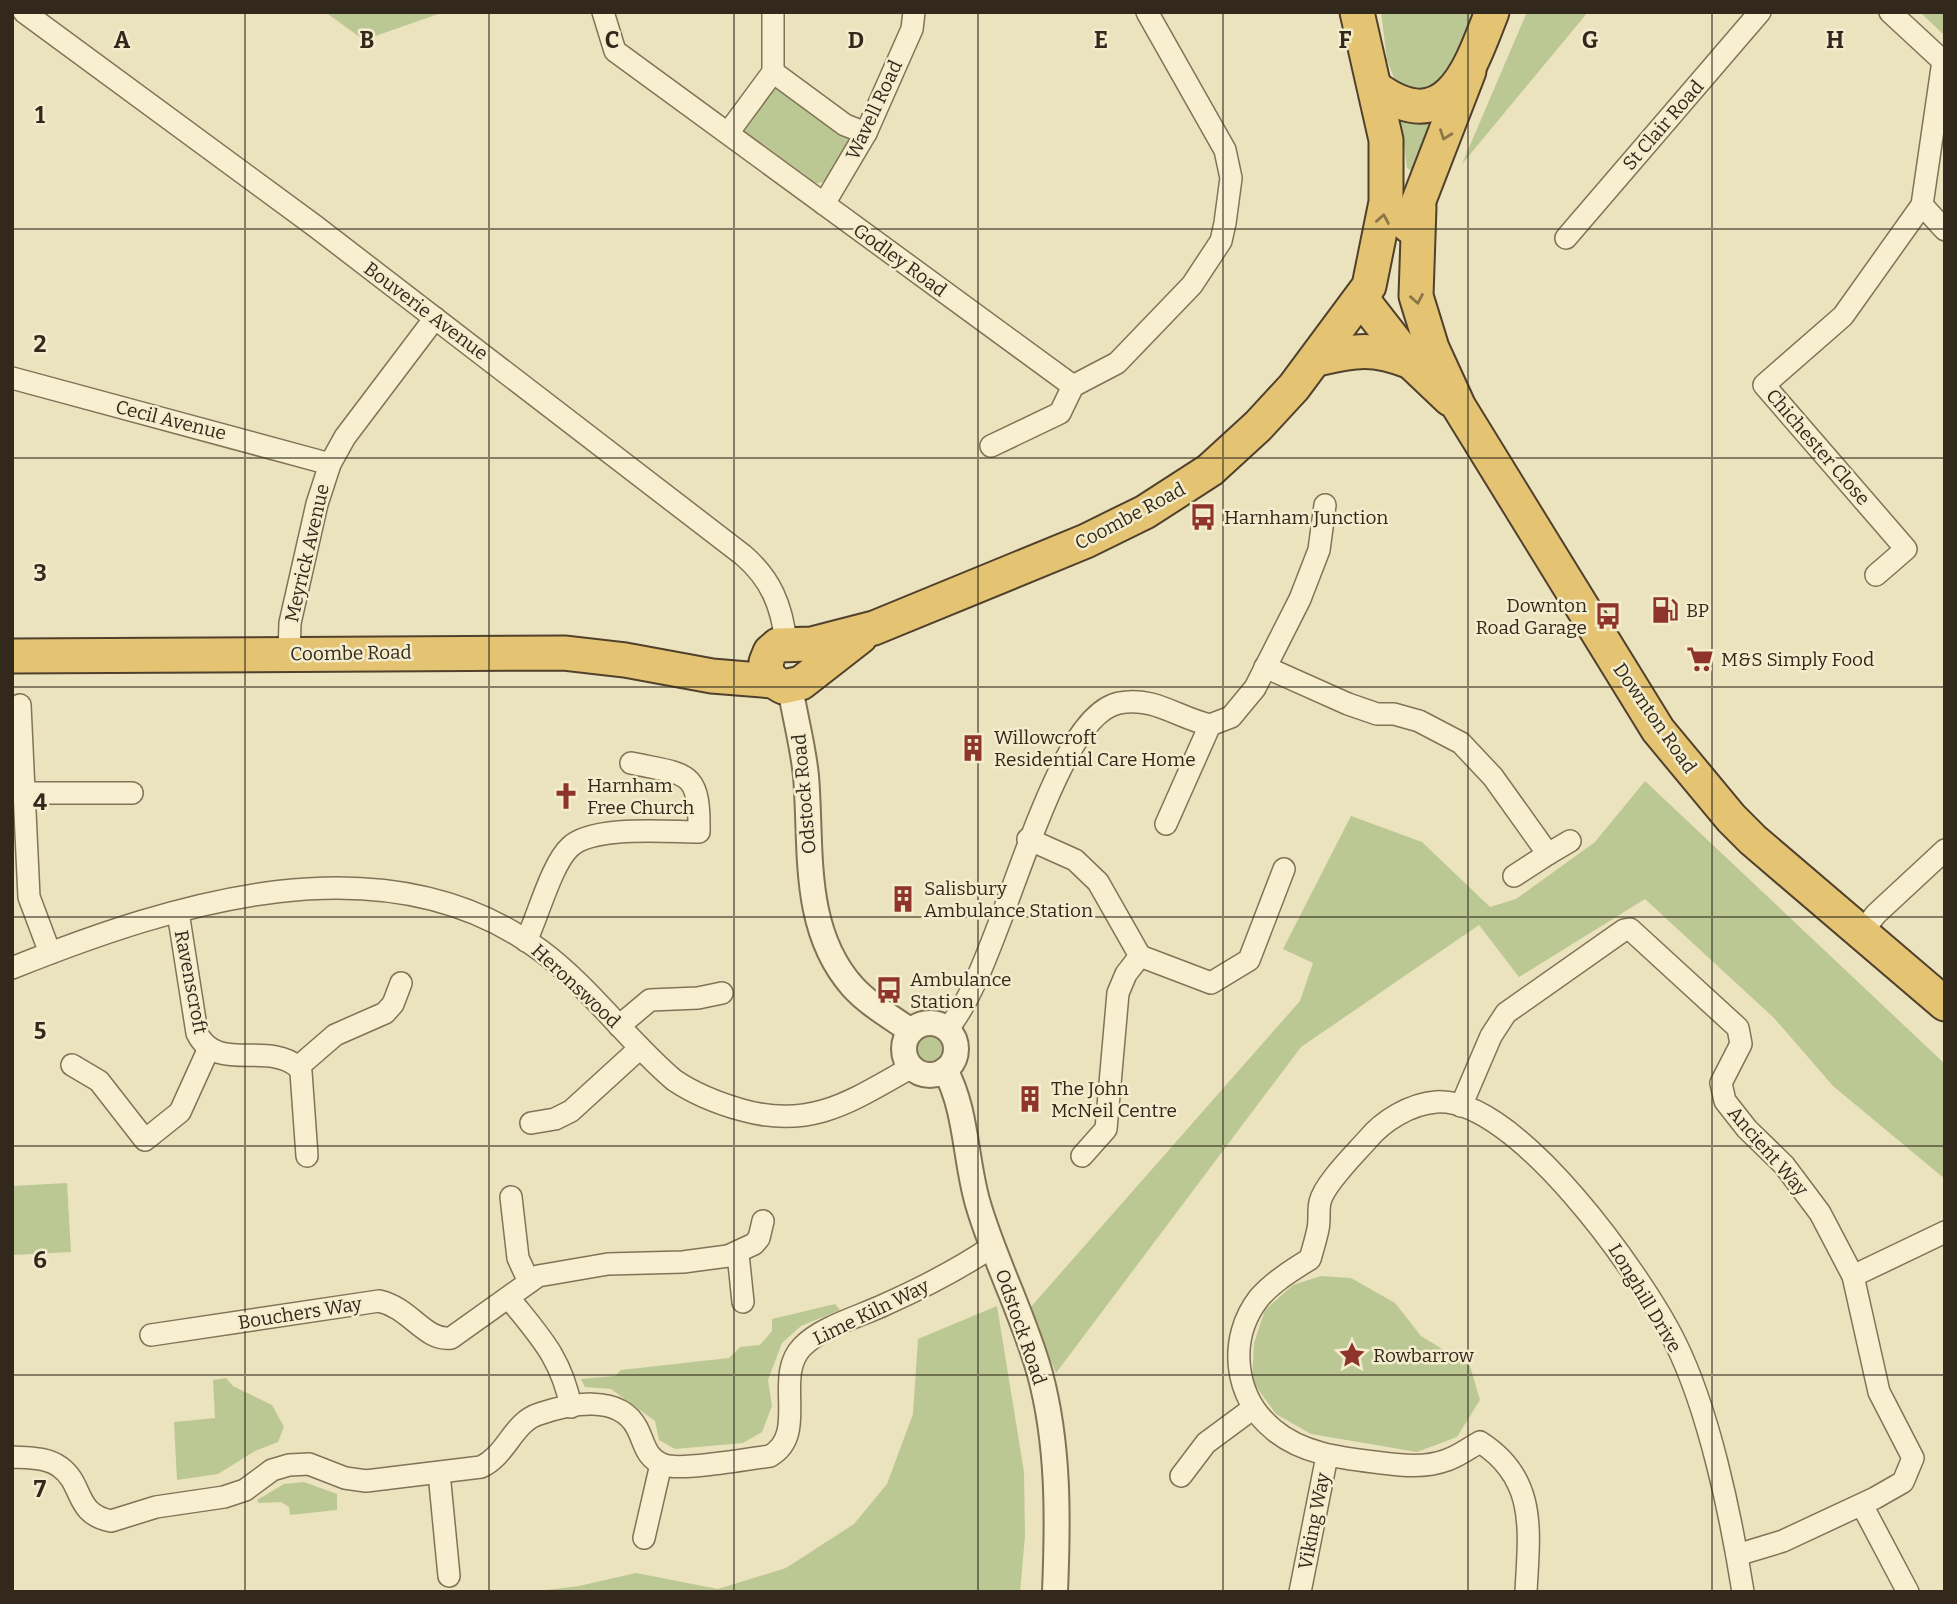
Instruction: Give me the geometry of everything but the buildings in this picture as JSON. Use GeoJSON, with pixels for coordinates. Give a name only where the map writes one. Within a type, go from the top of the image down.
{"type":"FeatureCollection","features":[{"type":"Feature","properties":{"kind":"highway"},"geometry":{"type":"LineString","coordinates":[[1357,12],[1377,89],[1388,167],[1386,202],[1365,292]]}},
{"type":"Feature","properties":{"kind":"highway"},"geometry":{"type":"LineString","coordinates":[[1377,89],[1402,105],[1421,106],[1451,94],[1469,72],[1492,12]]}},
{"type":"Feature","properties":{"kind":"highway","name":"Downton Road"},"geometry":{"type":"LineString","coordinates":[[1460,407],[1411,362],[1365,292],[1393,260],[1419,206],[1469,72]]}},
{"type":"Feature","properties":{"kind":"highway","name":"Downton Road"},"geometry":{"type":"LineString","coordinates":[[1419,206],[1416,296],[1432,348],[1460,407],[1612,657],[1675,753],[1745,833],[1945,1004]]}},
{"type":"Feature","properties":{"kind":"highway","name":"Coombe Road"},"geometry":{"type":"LineString","coordinates":[[12,656],[564,653],[688,670],[787,664],[1086,541],[1180,492],[1234,449],[1317,359],[1365,292]]}},
{"type":"Feature","properties":{"kind":"highway"},"geometry":{"type":"LineString","coordinates":[[1317,359],[1368,349],[1382,351],[1411,362]]}},
{"type":"Feature","properties":{"kind":"street","name":"Bouverie Avenue"},"geometry":{"type":"LineString","coordinates":[[24,12],[202,141],[757,566],[776,596],[783,617],[787,664]]}},
{"type":"Feature","properties":{"kind":"street","name":"Godley Road"},"geometry":{"type":"LineString","coordinates":[[603,12],[615,51],[1073,386]]}},
{"type":"Feature","properties":{"kind":"street"},"geometry":{"type":"LineString","coordinates":[[728,133],[773,72],[773,12]]}},
{"type":"Feature","properties":{"kind":"street","name":"Wavell Road"},"geometry":{"type":"LineString","coordinates":[[824,204],[866,133],[912,29],[914,12]]}},
{"type":"Feature","properties":{"kind":"street"},"geometry":{"type":"LineString","coordinates":[[991,446],[1060,414],[1073,386],[1117,363],[1210,260],[1221,241],[1226,223],[1231,178],[1225,150],[1214,125],[1147,12]]}},
{"type":"Feature","properties":{"kind":"street","name":"St Clair Road"},"geometry":{"type":"LineString","coordinates":[[1566,238],[1760,12]]}},
{"type":"Feature","properties":{"kind":"street"},"geometry":{"type":"LineString","coordinates":[[1890,12],[1944,62]]}},
{"type":"Feature","properties":{"kind":"street","name":"Chichester Close"},"geometry":{"type":"LineString","coordinates":[[1876,575],[1906,549],[1764,385],[1843,316],[1922,205],[1944,62]]}},
{"type":"Feature","properties":{"kind":"street"},"geometry":{"type":"LineString","coordinates":[[773,72],[845,125],[866,133]]}},
{"type":"Feature","properties":{"kind":"street"},"geometry":{"type":"LineString","coordinates":[[1922,205],[1945,230]]}},
{"type":"Feature","properties":{"kind":"street","name":"Meyrick Avenue"},"geometry":{"type":"LineString","coordinates":[[289,654],[290,623],[317,504],[330,464],[345,437],[435,318]]}},
{"type":"Feature","properties":{"kind":"street","name":"Cecil Avenue"},"geometry":{"type":"LineString","coordinates":[[12,377],[330,464]]}},
{"type":"Feature","properties":{"kind":"street"},"geometry":{"type":"LineString","coordinates":[[947,1030],[960,1016],[976,985],[1028,839],[1085,725],[1101,710],[1117,703],[1136,701],[1164,706],[1210,725],[1231,717],[1255,688],[1300,599],[1319,550],[1325,505]]}},
{"type":"Feature","properties":{"kind":"street","name":"Odstock Road"},"geometry":{"type":"LineString","coordinates":[[787,664],[806,775],[813,893],[823,937],[838,967],[852,986],[911,1031]]}},
{"type":"Feature","properties":{"kind":"street"},"geometry":{"type":"LineString","coordinates":[[1265,667],[1348,704],[1377,714],[1394,714],[1419,721],[1461,743],[1493,777],[1548,854]]}},
{"type":"Feature","properties":{"kind":"street"},"geometry":{"type":"LineString","coordinates":[[20,705],[29,897],[50,953]]}},
{"type":"Feature","properties":{"kind":"street"},"geometry":{"type":"LineString","coordinates":[[1166,824],[1210,725]]}},
{"type":"Feature","properties":{"kind":"street"},"geometry":{"type":"LineString","coordinates":[[526,941],[557,866],[576,842],[604,834],[699,832],[699,795],[693,782],[682,776],[631,763]]}},
{"type":"Feature","properties":{"kind":"street"},"geometry":{"type":"LineString","coordinates":[[24,793],[132,793]]}},
{"type":"Feature","properties":{"kind":"street"},"geometry":{"type":"LineString","coordinates":[[1028,839],[1075,860],[1098,883],[1140,956],[1211,983],[1249,960],[1284,869]]}},
{"type":"Feature","properties":{"kind":"street"},"geometry":{"type":"LineString","coordinates":[[1514,876],[1570,841]]}},
{"type":"Feature","properties":{"kind":"street"},"geometry":{"type":"LineString","coordinates":[[1861,933],[1876,914],[1945,850]]}},
{"type":"Feature","properties":{"kind":"street","name":"Heronswood"},"geometry":{"type":"LineString","coordinates":[[12,968],[50,953],[215,902],[281,892],[369,888],[403,892],[447,903],[526,941],[558,966],[674,1080],[721,1105],[774,1117],[828,1111],[868,1093],[912,1067]]}},
{"type":"Feature","properties":{"kind":"street","name":"Ravenscroft"},"geometry":{"type":"LineString","coordinates":[[178,912],[197,1033],[209,1048],[228,1055],[280,1056],[298,1066]]}},
{"type":"Feature","properties":{"kind":"street","name":"Ancient Way"},"geometry":{"type":"LineString","coordinates":[[1461,1106],[1491,1036],[1506,1013],[1624,930],[1629,929],[1738,1028],[1741,1044],[1721,1083],[1725,1101],[1747,1129],[1784,1165],[1820,1213],[1853,1276],[1879,1392],[1913,1458],[1903,1482],[1862,1505],[1783,1541],[1737,1555]]}},
{"type":"Feature","properties":{"kind":"street"},"geometry":{"type":"LineString","coordinates":[[1082,1156],[1106,1129],[1118,993],[1126,974],[1140,956]]}},
{"type":"Feature","properties":{"kind":"street"},"geometry":{"type":"LineString","coordinates":[[307,1156],[301,1072],[298,1066],[335,1035],[385,1013],[393,1004],[401,983]]}},
{"type":"Feature","properties":{"kind":"street"},"geometry":{"type":"LineString","coordinates":[[619,1026],[650,1000],[698,998],[722,993]]}},
{"type":"Feature","properties":{"kind":"street"},"geometry":{"type":"LineString","coordinates":[[933,1023],[947,1030],[956,1050],[945,1070],[924,1074],[912,1067],[905,1053],[906,1038],[911,1031],[933,1023]]}},
{"type":"Feature","properties":{"kind":"street","name":"Ravenscroft"},"geometry":{"type":"LineString","coordinates":[[72,1065],[99,1082],[145,1140],[180,1112],[209,1048]]}},
{"type":"Feature","properties":{"kind":"street"},"geometry":{"type":"LineString","coordinates":[[531,1123],[555,1119],[571,1111],[640,1048]]}},
{"type":"Feature","properties":{"kind":"street","name":"Odstock Road"},"geometry":{"type":"LineString","coordinates":[[945,1070],[959,1108],[967,1164],[993,1246],[1031,1344],[1048,1414],[1058,1526],[1055,1592]]}},
{"type":"Feature","properties":{"kind":"street","name":"Viking Way"},"geometry":{"type":"LineString","coordinates":[[1300,1592],[1327,1456],[1276,1432],[1252,1409],[1238,1369],[1240,1334],[1259,1298],[1284,1275],[1310,1259],[1319,1227],[1320,1201],[1379,1126],[1405,1111],[1436,1102],[1461,1106]]}},
{"type":"Feature","properties":{"kind":"street","name":"Longhill Drive"},"geometry":{"type":"LineString","coordinates":[[1461,1106],[1494,1121],[1516,1139],[1600,1224],[1675,1341],[1706,1426],[1737,1555],[1743,1592]]}},
{"type":"Feature","properties":{"kind":"street"},"geometry":{"type":"LineString","coordinates":[[511,1197],[518,1258],[529,1282]]}},
{"type":"Feature","properties":{"kind":"street"},"geometry":{"type":"LineString","coordinates":[[743,1302],[738,1254],[759,1238],[764,1221]]}},
{"type":"Feature","properties":{"kind":"street"},"geometry":{"type":"LineString","coordinates":[[1853,1276],[1945,1231]]}},
{"type":"Feature","properties":{"kind":"street","name":"Lime Kiln Way"},"geometry":{"type":"LineString","coordinates":[[661,1464],[676,1467],[776,1452],[787,1436],[790,1370],[802,1347],[824,1333],[943,1276],[993,1246]]}},
{"type":"Feature","properties":{"kind":"street","name":"Bouchers Way"},"geometry":{"type":"LineString","coordinates":[[151,1335],[379,1301],[405,1311],[432,1335],[451,1338],[529,1282],[549,1273],[608,1264],[683,1262],[738,1254]]}},
{"type":"Feature","properties":{"kind":"street"},"geometry":{"type":"LineString","coordinates":[[509,1298],[556,1359],[565,1376],[571,1407]]}},
{"type":"Feature","properties":{"kind":"street"},"geometry":{"type":"LineString","coordinates":[[12,1457],[46,1460],[58,1465],[72,1480],[87,1509],[111,1521],[156,1507],[224,1497],[244,1490],[272,1471],[289,1465],[309,1464],[345,1478],[366,1480],[439,1473],[487,1464],[496,1458],[528,1419],[571,1407],[601,1404],[625,1414],[636,1425],[650,1457],[661,1464],[644,1538]]}},
{"type":"Feature","properties":{"kind":"street"},"geometry":{"type":"LineString","coordinates":[[1181,1476],[1206,1443],[1252,1409]]}},
{"type":"Feature","properties":{"kind":"street"},"geometry":{"type":"LineString","coordinates":[[1327,1456],[1416,1467],[1447,1460],[1480,1442],[1499,1454],[1518,1480],[1529,1516],[1526,1592]]}},
{"type":"Feature","properties":{"kind":"street"},"geometry":{"type":"LineString","coordinates":[[439,1473],[449,1576]]}},
{"type":"Feature","properties":{"kind":"street"},"geometry":{"type":"LineString","coordinates":[[1862,1505],[1908,1592]]}},
{"type":"Feature","properties":{"kind":"green space"},"geometry":{"type":"Polygon","coordinates":[[[325,12],[444,12],[364,40],[325,12]]]}},
{"type":"Feature","properties":{"kind":"green space"},"geometry":{"type":"Polygon","coordinates":[[[1381,12],[1474,12],[1453,66],[1430,94],[1396,83],[1387,60],[1381,12]]]}},
{"type":"Feature","properties":{"kind":"green space"},"geometry":{"type":"Polygon","coordinates":[[[1527,12],[1588,12],[1462,164],[1527,12]]]}},
{"type":"Feature","properties":{"kind":"green space"},"geometry":{"type":"Polygon","coordinates":[[[1920,12],[1945,12],[1945,36],[1920,12]]]}},
{"type":"Feature","properties":{"kind":"green space"},"geometry":{"type":"Polygon","coordinates":[[[773,88],[778,88],[848,137],[850,144],[826,181],[815,184],[806,181],[744,135],[742,126],[773,88]]]}},
{"type":"Feature","properties":{"kind":"green space"},"geometry":{"type":"Polygon","coordinates":[[[1407,118],[1435,118],[1416,174],[1407,168],[1401,122],[1407,118]]]}},
{"type":"Feature","properties":{"kind":"green space"},"geometry":{"type":"Polygon","coordinates":[[[1645,781],[1945,1064],[1945,1179],[1833,1086],[1774,1018],[1645,899],[1519,977],[1479,925],[1301,1047],[1056,1373],[1029,1309],[1300,1001],[1313,963],[1283,949],[1351,816],[1422,842],[1490,907],[1516,899],[1595,842],[1645,781]]]}},
{"type":"Feature","properties":{"kind":"green space"},"geometry":{"type":"Polygon","coordinates":[[[930,1035],[939,1039],[943,1048],[939,1057],[930,1061],[921,1057],[917,1048],[921,1039],[930,1035]]]}},
{"type":"Feature","properties":{"kind":"green space"},"geometry":{"type":"Polygon","coordinates":[[[67,1183],[71,1252],[12,1255],[12,1186],[67,1183]]]}},
{"type":"Feature","properties":{"kind":"green space","name":"Rowbarrow"},"geometry":{"type":"Polygon","coordinates":[[[1321,1276],[1351,1278],[1395,1303],[1421,1336],[1470,1366],[1480,1400],[1457,1437],[1417,1452],[1311,1434],[1276,1414],[1252,1381],[1254,1343],[1265,1310],[1293,1285],[1321,1276]]]}},
{"type":"Feature","properties":{"kind":"green space"},"geometry":{"type":"Polygon","coordinates":[[[835,1304],[840,1310],[801,1326],[782,1343],[768,1380],[772,1406],[762,1432],[743,1443],[675,1449],[659,1440],[655,1421],[611,1389],[585,1387],[581,1379],[615,1376],[621,1370],[729,1358],[740,1347],[760,1345],[772,1331],[772,1319],[835,1304]]]}},
{"type":"Feature","properties":{"kind":"green space"},"geometry":{"type":"Polygon","coordinates":[[[997,1306],[1024,1472],[1025,1536],[1020,1592],[530,1592],[579,1586],[636,1573],[718,1589],[786,1568],[854,1524],[887,1484],[913,1414],[918,1339],[997,1306]]]}},
{"type":"Feature","properties":{"kind":"green space"},"geometry":{"type":"Polygon","coordinates":[[[226,1378],[233,1386],[272,1405],[284,1427],[278,1442],[255,1451],[218,1474],[177,1480],[174,1422],[215,1418],[213,1380],[226,1378]]]}},
{"type":"Feature","properties":{"kind":"green space"},"geometry":{"type":"Polygon","coordinates":[[[304,1482],[337,1494],[337,1510],[290,1515],[289,1507],[281,1502],[259,1503],[257,1500],[284,1484],[304,1482]]]}},
{"type":"Feature","properties":{"kind":"place","name":"Harnham Junction"},"geometry":{"type":"Point","coordinates":[1203,517]}},
{"type":"Feature","properties":{"kind":"place","name":"BP"},"geometry":{"type":"Point","coordinates":[1665,610]}},
{"type":"Feature","properties":{"kind":"place","name":"Downton Road Garage"},"geometry":{"type":"Point","coordinates":[1608,616]}},
{"type":"Feature","properties":{"kind":"place","name":"M&S Simply Food"},"geometry":{"type":"Point","coordinates":[1700,659]}},
{"type":"Feature","properties":{"kind":"place","name":"Willowcroft Residential Care Home"},"geometry":{"type":"Point","coordinates":[973,748]}},
{"type":"Feature","properties":{"kind":"place","name":"Harnham Free Church"},"geometry":{"type":"Point","coordinates":[566,796]}},
{"type":"Feature","properties":{"kind":"place","name":"Salisbury Ambulance Station"},"geometry":{"type":"Point","coordinates":[903,899]}},
{"type":"Feature","properties":{"kind":"place","name":"Ambulance Station"},"geometry":{"type":"Point","coordinates":[889,990]}},
{"type":"Feature","properties":{"kind":"place","name":"The John McNeil Centre"},"geometry":{"type":"Point","coordinates":[1030,1099]}},
{"type":"Feature","properties":{"kind":"place","name":"Rowbarrow"},"geometry":{"type":"Point","coordinates":[1352,1355]}}]}
